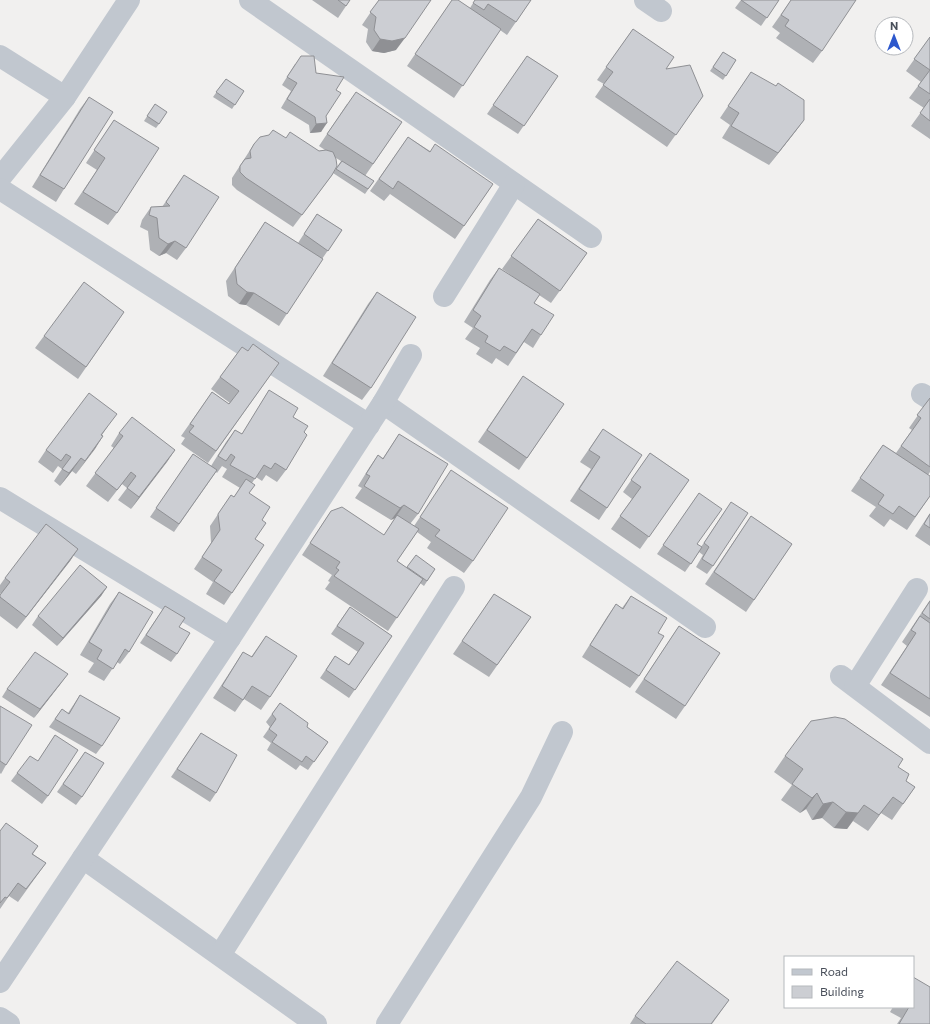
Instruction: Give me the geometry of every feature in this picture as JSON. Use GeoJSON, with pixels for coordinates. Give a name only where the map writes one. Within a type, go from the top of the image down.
{"type":"FeatureCollection","features":[{"type":"Feature","properties":{"kind":"street"},"geometry":{"type":"LineString","coordinates":[[0,178],[65,97],[129,0]]}},
{"type":"Feature","properties":{"kind":"street"},"geometry":{"type":"LineString","coordinates":[[250,0],[592,238]]}},
{"type":"Feature","properties":{"kind":"street"},"geometry":{"type":"LineString","coordinates":[[0,56],[65,97]]}},
{"type":"Feature","properties":{"kind":"street"},"geometry":{"type":"LineString","coordinates":[[444,296],[514,184]]}},
{"type":"Feature","properties":{"kind":"street"},"geometry":{"type":"LineString","coordinates":[[0,189],[369,425]]}},
{"type":"Feature","properties":{"kind":"street"},"geometry":{"type":"LineString","coordinates":[[0,982],[230,638],[369,425],[411,355]]}},
{"type":"Feature","properties":{"kind":"street"},"geometry":{"type":"LineString","coordinates":[[383,403],[705,627]]}},
{"type":"Feature","properties":{"kind":"street"},"geometry":{"type":"LineString","coordinates":[[0,498],[230,638]]}},
{"type":"Feature","properties":{"kind":"street"},"geometry":{"type":"LineString","coordinates":[[220,955],[454,587]]}},
{"type":"Feature","properties":{"kind":"street"},"geometry":{"type":"LineString","coordinates":[[917,589],[848,681],[930,743]]}},
{"type":"Feature","properties":{"kind":"street"},"geometry":{"type":"LineString","coordinates":[[387,1024],[531,797],[562,732]]}},
{"type":"Feature","properties":{"kind":"street"},"geometry":{"type":"LineString","coordinates":[[83,858],[316,1024]]}},
{"type":"Feature","properties":{"kind":"street"},"geometry":{"type":"LineString","coordinates":[[0,1018],[8,1024]]}},
{"type":"Feature","properties":{"kind":"building"},"geometry":{"type":"Polygon","coordinates":[[[338,0],[350,0],[346,6],[338,0]]]}},
{"type":"Feature","properties":{"kind":"building"},"geometry":{"type":"Polygon","coordinates":[[[379,0],[431,0],[405,38],[392,41],[380,39],[374,30],[376,17],[370,12],[379,0]]]}},
{"type":"Feature","properties":{"kind":"building"},"geometry":{"type":"Polygon","coordinates":[[[452,0],[458,0],[501,29],[463,86],[415,54],[452,0]]]}},
{"type":"Feature","properties":{"kind":"building"},"geometry":{"type":"Polygon","coordinates":[[[475,0],[531,0],[516,22],[488,4],[484,10],[473,3],[475,0]]]}},
{"type":"Feature","properties":{"kind":"building"},"geometry":{"type":"Polygon","coordinates":[[[741,0],[779,0],[767,18],[741,0]]]}},
{"type":"Feature","properties":{"kind":"building"},"geometry":{"type":"Polygon","coordinates":[[[791,0],[856,0],[822,51],[785,26],[789,20],[781,15],[791,0]]]}},
{"type":"Feature","properties":{"kind":"building"},"geometry":{"type":"Polygon","coordinates":[[[633,29],[674,57],[666,69],[690,65],[703,96],[676,135],[603,85],[613,72],[606,67],[633,29]]]}},
{"type":"Feature","properties":{"kind":"building"},"geometry":{"type":"Polygon","coordinates":[[[930,37],[930,70],[914,59],[930,37]]]}},
{"type":"Feature","properties":{"kind":"building"},"geometry":{"type":"Polygon","coordinates":[[[723,52],[736,60],[726,76],[713,67],[723,52]]]}},
{"type":"Feature","properties":{"kind":"building"},"geometry":{"type":"Polygon","coordinates":[[[301,56],[314,56],[316,73],[344,77],[336,90],[341,93],[326,116],[327,123],[316,124],[315,117],[287,99],[297,83],[287,77],[301,56]]]}},
{"type":"Feature","properties":{"kind":"building"},"geometry":{"type":"Polygon","coordinates":[[[527,56],[558,76],[524,126],[493,105],[527,56]]]}},
{"type":"Feature","properties":{"kind":"building"},"geometry":{"type":"Polygon","coordinates":[[[930,70],[930,94],[918,86],[930,70]]]}},
{"type":"Feature","properties":{"kind":"building"},"geometry":{"type":"Polygon","coordinates":[[[751,72],[776,86],[778,83],[804,100],[804,120],[778,153],[731,126],[739,113],[728,106],[751,72]]]}},
{"type":"Feature","properties":{"kind":"building"},"geometry":{"type":"Polygon","coordinates":[[[226,79],[244,91],[235,105],[216,92],[226,79]]]}},
{"type":"Feature","properties":{"kind":"building"},"geometry":{"type":"Polygon","coordinates":[[[356,92],[402,122],[373,164],[327,134],[356,92]]]}},
{"type":"Feature","properties":{"kind":"building"},"geometry":{"type":"Polygon","coordinates":[[[89,97],[113,112],[64,189],[40,175],[89,97]]]}},
{"type":"Feature","properties":{"kind":"building"},"geometry":{"type":"Polygon","coordinates":[[[930,99],[930,121],[920,113],[930,99]]]}},
{"type":"Feature","properties":{"kind":"building"},"geometry":{"type":"Polygon","coordinates":[[[155,104],[167,112],[159,124],[147,116],[155,104]]]}},
{"type":"Feature","properties":{"kind":"building"},"geometry":{"type":"Polygon","coordinates":[[[114,120],[159,148],[117,213],[83,192],[105,158],[94,150],[114,120]]]}},
{"type":"Feature","properties":{"kind":"building"},"geometry":{"type":"Polygon","coordinates":[[[273,130],[286,138],[290,132],[319,151],[326,150],[333,152],[336,159],[337,166],[332,175],[302,215],[246,178],[240,172],[240,166],[245,159],[251,158],[250,151],[254,144],[260,137],[269,135],[273,130]]]}},
{"type":"Feature","properties":{"kind":"building"},"geometry":{"type":"Polygon","coordinates":[[[408,137],[430,152],[435,144],[493,184],[464,226],[398,181],[393,189],[379,179],[408,137]]]}},
{"type":"Feature","properties":{"kind":"building"},"geometry":{"type":"Polygon","coordinates":[[[342,161],[374,181],[368,189],[336,169],[342,161]]]}},
{"type":"Feature","properties":{"kind":"building"},"geometry":{"type":"Polygon","coordinates":[[[184,175],[219,197],[186,248],[175,241],[168,244],[159,238],[157,218],[149,215],[151,207],[170,206],[166,202],[184,175]]]}},
{"type":"Feature","properties":{"kind":"building"},"geometry":{"type":"Polygon","coordinates":[[[317,214],[342,230],[328,251],[304,234],[317,214]]]}},
{"type":"Feature","properties":{"kind":"building"},"geometry":{"type":"Polygon","coordinates":[[[538,219],[587,253],[560,291],[511,256],[538,219]]]}},
{"type":"Feature","properties":{"kind":"building"},"geometry":{"type":"Polygon","coordinates":[[[265,222],[323,259],[287,314],[254,293],[247,292],[237,284],[235,268],[265,222]]]}},
{"type":"Feature","properties":{"kind":"building"},"geometry":{"type":"Polygon","coordinates":[[[499,268],[540,294],[534,303],[554,315],[541,335],[532,329],[516,353],[504,346],[500,351],[485,342],[488,336],[474,327],[481,316],[473,310],[499,268]]]}},
{"type":"Feature","properties":{"kind":"building"},"geometry":{"type":"Polygon","coordinates":[[[84,282],[124,312],[86,367],[44,336],[84,282]]]}},
{"type":"Feature","properties":{"kind":"building"},"geometry":{"type":"Polygon","coordinates":[[[377,292],[416,317],[371,388],[332,363],[377,292]]]}},
{"type":"Feature","properties":{"kind":"building"},"geometry":{"type":"Polygon","coordinates":[[[253,344],[279,363],[216,451],[189,432],[194,426],[190,424],[212,392],[229,404],[239,391],[220,377],[242,347],[248,351],[253,344]]]}},
{"type":"Feature","properties":{"kind":"building"},"geometry":{"type":"Polygon","coordinates":[[[523,376],[564,404],[527,458],[487,430],[523,376]]]}},
{"type":"Feature","properties":{"kind":"building"},"geometry":{"type":"Polygon","coordinates":[[[269,390],[298,408],[293,417],[308,426],[304,432],[307,435],[286,470],[275,463],[271,469],[264,465],[255,479],[230,465],[235,457],[231,454],[226,461],[218,456],[235,430],[242,434],[269,390]]]}},
{"type":"Feature","properties":{"kind":"building"},"geometry":{"type":"Polygon","coordinates":[[[89,393],[117,414],[101,435],[103,436],[85,461],[81,458],[69,473],[62,469],[71,457],[66,454],[61,461],[46,450],[89,393]]]}},
{"type":"Feature","properties":{"kind":"building"},"geometry":{"type":"Polygon","coordinates":[[[930,398],[930,467],[901,446],[921,418],[917,415],[930,398]]]}},
{"type":"Feature","properties":{"kind":"building"},"geometry":{"type":"Polygon","coordinates":[[[132,417],[175,450],[139,497],[127,488],[136,476],[131,472],[117,490],[95,473],[123,436],[119,433],[132,417]]]}},
{"type":"Feature","properties":{"kind":"building"},"geometry":{"type":"Polygon","coordinates":[[[603,429],[642,455],[607,508],[579,489],[600,457],[589,450],[603,429]]]}},
{"type":"Feature","properties":{"kind":"building"},"geometry":{"type":"Polygon","coordinates":[[[399,434],[448,464],[418,514],[404,505],[400,508],[364,486],[370,476],[366,474],[378,455],[383,459],[399,434]]]}},
{"type":"Feature","properties":{"kind":"building"},"geometry":{"type":"Polygon","coordinates":[[[883,445],[930,476],[930,496],[915,517],[899,506],[893,514],[878,504],[884,495],[860,478],[883,445]]]}},
{"type":"Feature","properties":{"kind":"building"},"geometry":{"type":"Polygon","coordinates":[[[650,453],[689,480],[649,537],[620,516],[641,487],[631,480],[650,453]]]}},
{"type":"Feature","properties":{"kind":"building"},"geometry":{"type":"Polygon","coordinates":[[[193,454],[217,470],[179,524],[156,508],[193,454]]]}},
{"type":"Feature","properties":{"kind":"building"},"geometry":{"type":"Polygon","coordinates":[[[451,470],[508,508],[473,561],[435,536],[440,530],[420,517],[451,470]]]}},
{"type":"Feature","properties":{"kind":"building"},"geometry":{"type":"Polygon","coordinates":[[[246,479],[255,485],[249,493],[270,507],[262,520],[266,523],[255,539],[264,545],[232,593],[214,581],[222,570],[202,557],[220,530],[218,514],[231,495],[234,497],[246,479]]]}},
{"type":"Feature","properties":{"kind":"building"},"geometry":{"type":"Polygon","coordinates":[[[699,493],[722,509],[697,544],[702,547],[691,564],[663,545],[699,493]]]}},
{"type":"Feature","properties":{"kind":"building"},"geometry":{"type":"Polygon","coordinates":[[[731,502],[748,513],[713,566],[702,559],[709,547],[704,543],[731,502]]]}},
{"type":"Feature","properties":{"kind":"building"},"geometry":{"type":"Polygon","coordinates":[[[342,507],[384,535],[397,515],[419,529],[397,561],[423,579],[397,618],[334,576],[339,570],[336,568],[340,562],[310,543],[331,511],[342,507]]]}},
{"type":"Feature","properties":{"kind":"building"},"geometry":{"type":"Polygon","coordinates":[[[930,514],[930,528],[924,524],[930,514]]]}},
{"type":"Feature","properties":{"kind":"building"},"geometry":{"type":"Polygon","coordinates":[[[751,516],[792,544],[754,600],[714,572],[751,516]]]}},
{"type":"Feature","properties":{"kind":"building"},"geometry":{"type":"Polygon","coordinates":[[[46,524],[78,549],[26,617],[0,597],[0,595],[10,582],[5,578],[46,524]]]}},
{"type":"Feature","properties":{"kind":"building"},"geometry":{"type":"Polygon","coordinates":[[[416,555],[435,569],[427,581],[407,567],[416,555]]]}},
{"type":"Feature","properties":{"kind":"building"},"geometry":{"type":"Polygon","coordinates":[[[80,565],[107,587],[63,638],[38,616],[80,565]]]}},
{"type":"Feature","properties":{"kind":"building"},"geometry":{"type":"Polygon","coordinates":[[[119,592],[153,612],[129,652],[125,649],[113,669],[97,659],[102,650],[89,642],[119,592]]]}},
{"type":"Feature","properties":{"kind":"building"},"geometry":{"type":"Polygon","coordinates":[[[494,594],[531,617],[497,665],[462,641],[494,594]]]}},
{"type":"Feature","properties":{"kind":"building"},"geometry":{"type":"Polygon","coordinates":[[[631,596],[667,618],[658,633],[664,636],[639,676],[590,645],[616,604],[623,609],[631,596]]]}},
{"type":"Feature","properties":{"kind":"building"},"geometry":{"type":"Polygon","coordinates":[[[930,601],[930,619],[922,613],[930,601]]]}},
{"type":"Feature","properties":{"kind":"building"},"geometry":{"type":"Polygon","coordinates":[[[165,606],[185,618],[179,627],[190,633],[177,654],[146,635],[165,606]]]}},
{"type":"Feature","properties":{"kind":"building"},"geometry":{"type":"Polygon","coordinates":[[[350,607],[392,636],[355,690],[326,670],[335,656],[349,665],[364,643],[337,626],[350,607]]]}},
{"type":"Feature","properties":{"kind":"building"},"geometry":{"type":"Polygon","coordinates":[[[920,616],[930,623],[930,699],[890,673],[916,633],[911,630],[920,616]]]}},
{"type":"Feature","properties":{"kind":"building"},"geometry":{"type":"Polygon","coordinates":[[[679,626],[720,653],[685,706],[644,679],[679,626]]]}},
{"type":"Feature","properties":{"kind":"building"},"geometry":{"type":"Polygon","coordinates":[[[266,636],[297,656],[270,697],[252,686],[243,700],[222,686],[243,652],[252,657],[266,636]]]}},
{"type":"Feature","properties":{"kind":"building"},"geometry":{"type":"Polygon","coordinates":[[[35,652],[68,674],[40,709],[7,689],[35,652]]]}},
{"type":"Feature","properties":{"kind":"building"},"geometry":{"type":"Polygon","coordinates":[[[80,695],[120,718],[102,746],[55,719],[62,709],[69,714],[80,695]]]}},
{"type":"Feature","properties":{"kind":"building"},"geometry":{"type":"Polygon","coordinates":[[[280,703],[308,723],[307,727],[328,742],[314,762],[306,756],[302,762],[272,742],[277,735],[269,729],[276,719],[272,714],[280,703]]]}},
{"type":"Feature","properties":{"kind":"building"},"geometry":{"type":"Polygon","coordinates":[[[0,706],[32,725],[6,765],[0,761],[0,706]]]}},
{"type":"Feature","properties":{"kind":"building"},"geometry":{"type":"Polygon","coordinates":[[[835,717],[845,719],[903,759],[898,767],[909,774],[906,781],[915,787],[903,804],[893,797],[879,815],[864,805],[858,813],[846,812],[833,802],[823,804],[817,793],[812,798],[792,784],[803,769],[785,756],[811,721],[835,717]]]}},
{"type":"Feature","properties":{"kind":"building"},"geometry":{"type":"Polygon","coordinates":[[[201,733],[237,755],[216,793],[177,769],[201,733]]]}},
{"type":"Feature","properties":{"kind":"building"},"geometry":{"type":"Polygon","coordinates":[[[55,735],[78,750],[48,796],[17,773],[30,756],[38,761],[55,735]]]}},
{"type":"Feature","properties":{"kind":"building"},"geometry":{"type":"Polygon","coordinates":[[[85,752],[104,763],[82,797],[63,784],[85,752]]]}},
{"type":"Feature","properties":{"kind":"building"},"geometry":{"type":"Polygon","coordinates":[[[6,823],[38,846],[32,854],[46,863],[26,889],[18,883],[7,898],[5,897],[0,903],[0,831],[6,823]]]}},
{"type":"Feature","properties":{"kind":"building"},"geometry":{"type":"Polygon","coordinates":[[[677,961],[729,1000],[711,1024],[646,1024],[635,1016],[677,961]]]}},
{"type":"Feature","properties":{"kind":"building"},"geometry":{"type":"Polygon","coordinates":[[[914,978],[930,987],[930,1024],[899,1024],[908,1008],[914,1008],[914,978]]]}}]}
